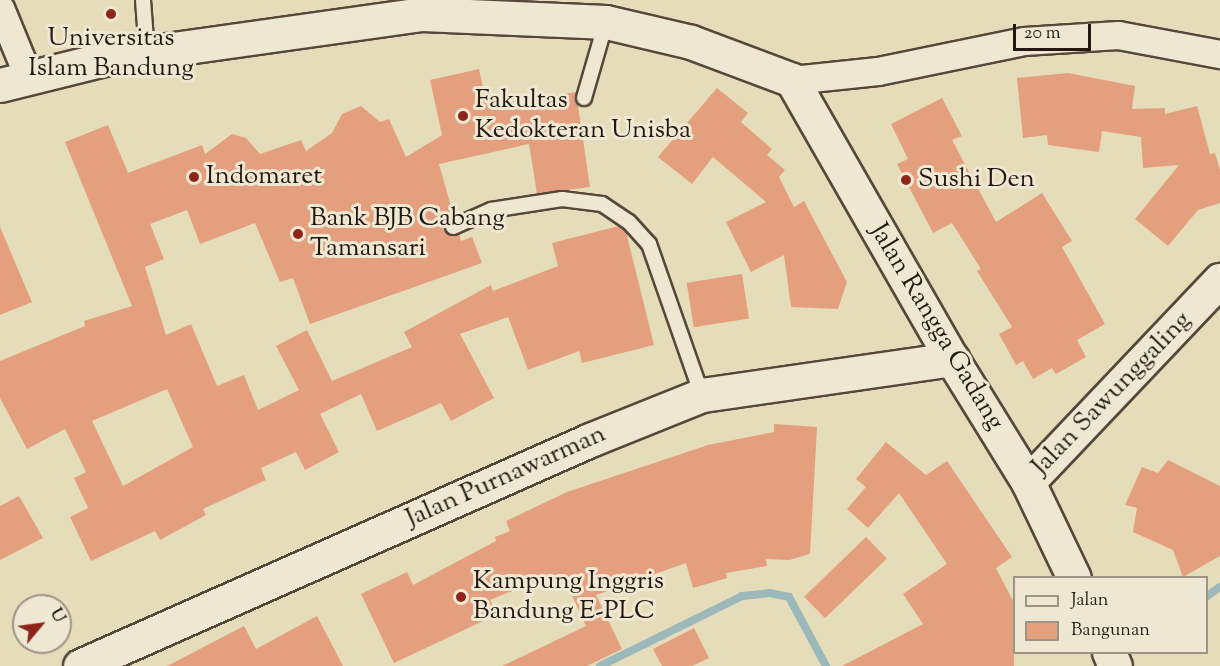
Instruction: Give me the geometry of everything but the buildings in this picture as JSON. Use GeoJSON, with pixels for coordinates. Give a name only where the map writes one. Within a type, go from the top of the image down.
{"type":"FeatureCollection","features":[{"type":"Feature","properties":{"kind":"street"},"geometry":{"type":"LineString","coordinates":[[0,8],[14,81],[147,53],[425,7],[478,8],[606,22],[691,42],[792,80],[878,71],[1024,41],[1118,35],[1220,54]]}},
{"type":"Feature","properties":{"kind":"street","name":"Jalan Rangga Gadang"},"geometry":{"type":"LineString","coordinates":[[792,80],[952,358],[1028,482],[1073,576]]}},
{"type":"Feature","properties":{"kind":"street","name":"Jalan Sawunggaling"},"geometry":{"type":"LineString","coordinates":[[1028,482],[1220,280]]}},
{"type":"Feature","properties":{"kind":"street","name":"Jalan Purnawarman"},"geometry":{"type":"LineString","coordinates":[[80,666],[590,440],[702,395],[952,358]]}},
{"type":"Feature","properties":{"kind":"lane"},"geometry":{"type":"LineString","coordinates":[[143,0],[147,53]]}},
{"type":"Feature","properties":{"kind":"lane"},"geometry":{"type":"LineString","coordinates":[[584,98],[606,22]]}},
{"type":"Feature","properties":{"kind":"lane"},"geometry":{"type":"LineString","coordinates":[[453,227],[491,210],[562,199],[602,204],[629,222],[649,244],[702,395]]}},
{"type":"Feature","properties":{"kind":"waterway"},"geometry":{"type":"LineString","coordinates":[[1208,596],[1220,587]]}},
{"type":"Feature","properties":{"kind":"waterway"},"geometry":{"type":"LineString","coordinates":[[600,666],[742,596],[770,593],[789,597],[826,666]]}},
{"type":"Feature","properties":{"kind":"place","name":"Universitas Islam Bandung"},"geometry":{"type":"Point","coordinates":[111,14]}},
{"type":"Feature","properties":{"kind":"place","name":"Fakultas Kedokteran Unisba"},"geometry":{"type":"Point","coordinates":[463,116]}},
{"type":"Feature","properties":{"kind":"place","name":"Indomaret"},"geometry":{"type":"Point","coordinates":[194,177]}},
{"type":"Feature","properties":{"kind":"place","name":"Sushi Den"},"geometry":{"type":"Point","coordinates":[906,180]}},
{"type":"Feature","properties":{"kind":"place","name":"Bank BJB Cabang Tamansari"},"geometry":{"type":"Point","coordinates":[298,234]}},
{"type":"Feature","properties":{"kind":"place","name":"Kampung Inggris Bandung E-PLC"},"geometry":{"type":"Point","coordinates":[461,597]}}]}
